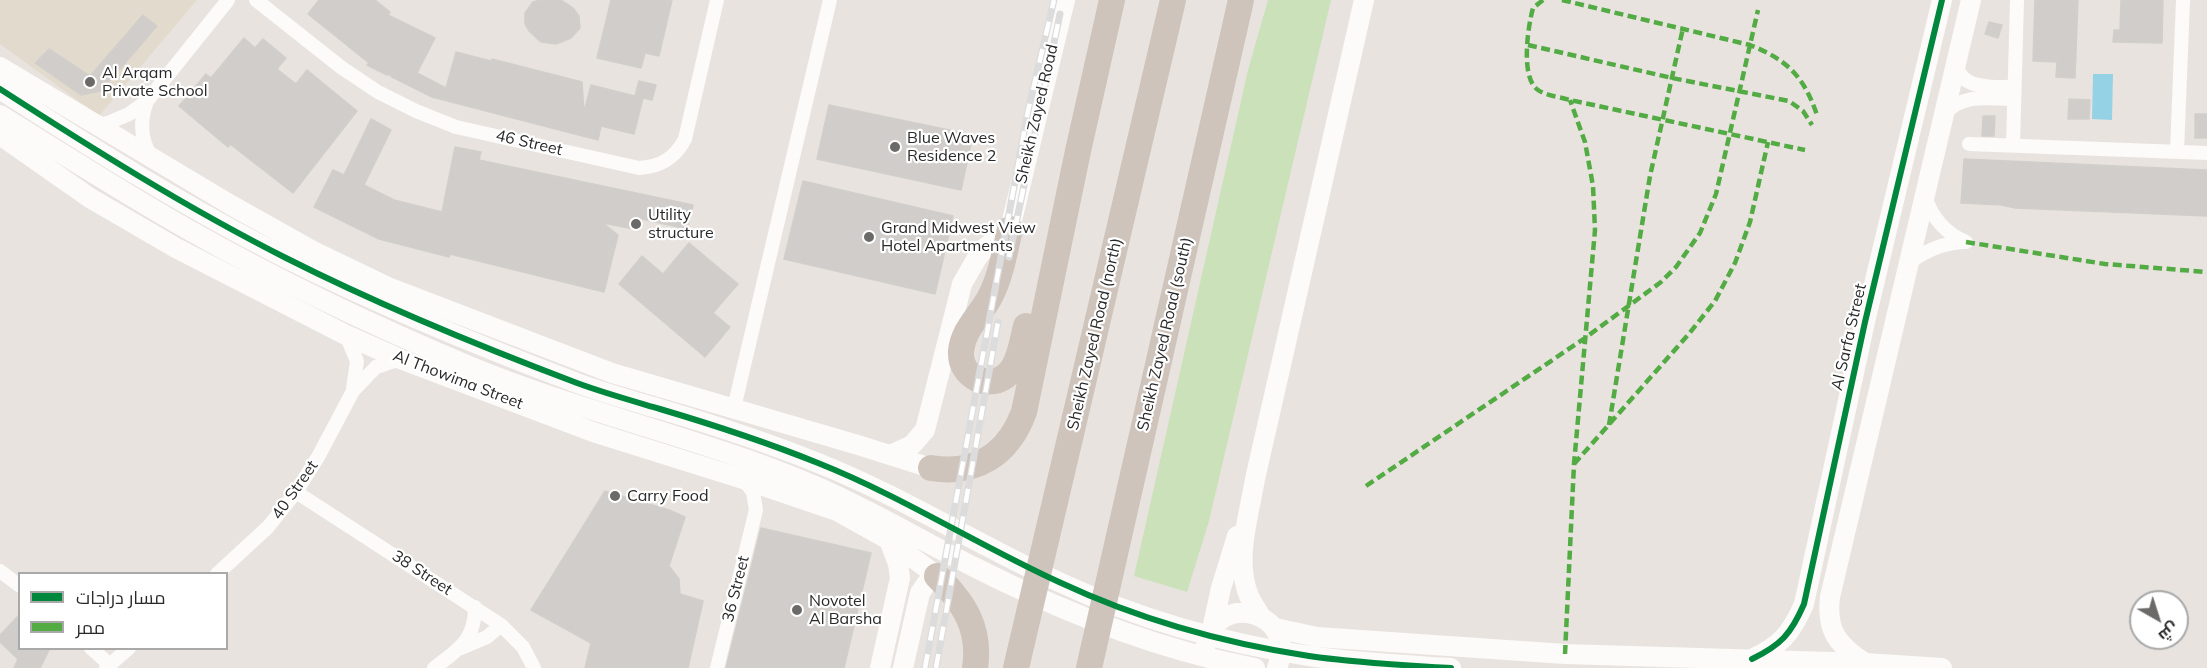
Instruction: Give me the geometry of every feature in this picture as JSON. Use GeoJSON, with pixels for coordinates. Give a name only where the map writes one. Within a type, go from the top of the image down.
{"type":"FeatureCollection","features":[{"type":"Feature","properties":{"kind":"highway"},"geometry":{"type":"LineString","coordinates":[[931,468],[961,469],[989,459],[1001,450],[1019,426],[1024,412],[1112,0]]}},
{"type":"Feature","properties":{"kind":"highway","name":"Sheikh Zayed Road (north)"},"geometry":{"type":"LineString","coordinates":[[1016,668],[1173,0]]}},
{"type":"Feature","properties":{"kind":"highway","name":"Sheikh Zayed Road (south)"},"geometry":{"type":"LineString","coordinates":[[1089,668],[1241,0]]}},
{"type":"Feature","properties":{"kind":"highway"},"geometry":{"type":"LineString","coordinates":[[1010,229],[996,285],[985,306],[971,325],[962,347],[962,364],[973,377],[980,381],[997,381],[1005,377],[1015,364],[1078,151]]}},
{"type":"Feature","properties":{"kind":"highway"},"geometry":{"type":"LineString","coordinates":[[936,576],[962,604],[970,620],[975,638],[975,668]]}},
{"type":"Feature","properties":{"kind":"street"},"geometry":{"type":"LineString","coordinates":[[97,125],[129,114],[147,101],[228,0]]}},
{"type":"Feature","properties":{"kind":"street","name":"46 Street"},"geometry":{"type":"LineString","coordinates":[[256,0],[342,68],[378,92],[416,111],[456,127],[639,168],[649,168],[667,161],[681,147],[685,139],[717,0]]}},
{"type":"Feature","properties":{"kind":"street"},"geometry":{"type":"LineString","coordinates":[[734,408],[830,0]]}},
{"type":"Feature","properties":{"kind":"street","name":"Sheikh Zayed Road"},"geometry":{"type":"LineString","coordinates":[[1010,229],[1065,0]]}},
{"type":"Feature","properties":{"kind":"street"},"geometry":{"type":"LineString","coordinates":[[1277,668],[1282,647],[1268,622],[1249,596],[1243,573],[1243,548],[1255,479],[1365,0]]}},
{"type":"Feature","properties":{"kind":"street","name":"Al Sarfa Street"},"geometry":{"type":"LineString","coordinates":[[1752,659],[1770,651],[1781,642],[1793,627],[1804,604],[1865,322],[1942,0]]}},
{"type":"Feature","properties":{"kind":"street"},"geometry":{"type":"LineString","coordinates":[[1865,663],[1839,643],[1831,629],[1829,605],[1971,0]]}},
{"type":"Feature","properties":{"kind":"street"},"geometry":{"type":"LineString","coordinates":[[2013,145],[2017,0]]}},
{"type":"Feature","properties":{"kind":"street"},"geometry":{"type":"LineString","coordinates":[[2177,152],[2183,0]]}},
{"type":"Feature","properties":{"kind":"street"},"geometry":{"type":"LineString","coordinates":[[1957,57],[1960,74],[1973,84],[2014,93]]}},
{"type":"Feature","properties":{"kind":"street"},"geometry":{"type":"LineString","coordinates":[[0,67],[313,251],[388,287],[636,381],[734,408],[931,468]]}},
{"type":"Feature","properties":{"kind":"street"},"geometry":{"type":"LineString","coordinates":[[0,89],[105,156],[200,212],[258,243],[405,314],[583,385],[757,440],[823,465],[877,489],[991,550],[1122,609],[1184,629],[1310,656],[1451,668]]}},
{"type":"Feature","properties":{"kind":"street"},"geometry":{"type":"LineString","coordinates":[[1943,116],[1950,108],[1965,99],[2014,93]]}},
{"type":"Feature","properties":{"kind":"street"},"geometry":{"type":"LineString","coordinates":[[147,101],[141,121],[142,131],[148,151],[154,159]]}},
{"type":"Feature","properties":{"kind":"street"},"geometry":{"type":"LineString","coordinates":[[0,115],[191,232],[282,280],[392,332],[472,367],[572,404],[761,465],[815,486],[977,568],[1091,619],[1176,648],[1255,668]]}},
{"type":"Feature","properties":{"kind":"street","name":"Al Thowima Street"},"geometry":{"type":"LineString","coordinates":[[0,135],[90,198],[166,242],[346,335],[400,359],[566,422],[743,478],[837,511],[889,540],[936,576]]}},
{"type":"Feature","properties":{"kind":"street"},"geometry":{"type":"LineString","coordinates":[[1969,144],[2207,153]]}},
{"type":"Feature","properties":{"kind":"street"},"geometry":{"type":"LineString","coordinates":[[1909,263],[1929,249],[1966,242],[1956,238],[1939,224],[1925,195]]}},
{"type":"Feature","properties":{"kind":"street"},"geometry":{"type":"LineString","coordinates":[[890,455],[912,445],[925,430],[962,284],[976,258],[1010,229]]}},
{"type":"Feature","properties":{"kind":"street","name":"40 Street"},"geometry":{"type":"LineString","coordinates":[[346,335],[357,361],[353,391]]}},
{"type":"Feature","properties":{"kind":"street","name":"40 Street"},"geometry":{"type":"LineString","coordinates":[[218,572],[260,535],[296,492],[318,457],[353,391],[376,367],[400,359]]}},
{"type":"Feature","properties":{"kind":"street"},"geometry":{"type":"LineString","coordinates":[[566,422],[585,412],[595,400],[597,385],[585,363]]}},
{"type":"Feature","properties":{"kind":"street"},"geometry":{"type":"LineString","coordinates":[[621,440],[610,420],[609,404],[618,391],[636,381]]}},
{"type":"Feature","properties":{"kind":"street"},"geometry":{"type":"LineString","coordinates":[[743,478],[753,492],[756,510]]}},
{"type":"Feature","properties":{"kind":"street"},"geometry":{"type":"LineString","coordinates":[[1207,666],[1205,650],[1207,639],[1212,629],[1224,578],[1255,479]]}},
{"type":"Feature","properties":{"kind":"street"},"geometry":{"type":"LineString","coordinates":[[756,510],[767,497],[780,491]]}},
{"type":"Feature","properties":{"kind":"street","name":"38 Street"},"geometry":{"type":"LineString","coordinates":[[296,492],[501,625],[523,647],[534,668]]}},
{"type":"Feature","properties":{"kind":"street","name":"36 Street"},"geometry":{"type":"LineString","coordinates":[[717,668],[756,510]]}},
{"type":"Feature","properties":{"kind":"street"},"geometry":{"type":"LineString","coordinates":[[880,668],[900,578],[898,564],[889,540]]}},
{"type":"Feature","properties":{"kind":"street"},"geometry":{"type":"LineString","coordinates":[[0,571],[18,584]]}},
{"type":"Feature","properties":{"kind":"street"},"geometry":{"type":"LineString","coordinates":[[903,668],[920,593],[936,576]]}},
{"type":"Feature","properties":{"kind":"street"},"geometry":{"type":"LineString","coordinates":[[435,668],[461,648],[471,633],[475,608]]}},
{"type":"Feature","properties":{"kind":"street"},"geometry":{"type":"LineString","coordinates":[[1212,629],[1219,621],[1239,612],[1250,613],[1268,622],[1317,637],[1554,653],[1865,663],[1942,668]]}},
{"type":"Feature","properties":{"kind":"street"},"geometry":{"type":"LineString","coordinates":[[461,648],[479,642],[501,625]]}},
{"type":"Feature","properties":{"kind":"street"},"geometry":{"type":"LineString","coordinates":[[93,650],[108,666],[127,650]]}},
{"type":"Feature","properties":{"kind":"shaded area","name":"Al Arqam Private School"},"geometry":{"type":"Polygon","coordinates":[[[0,0],[197,0],[99,116],[0,44],[0,0]]]}},
{"type":"Feature","properties":{"kind":"green space"},"geometry":{"type":"Polygon","coordinates":[[[1268,0],[1331,0],[1209,521],[1187,592],[1134,576],[1248,70],[1268,0]]]}},
{"type":"Feature","properties":{"kind":"water"},"geometry":{"type":"Polygon","coordinates":[[[2093,74],[2113,74],[2112,120],[2092,119],[2093,74]]]}},
{"type":"Feature","properties":{"kind":"building"},"geometry":{"type":"Polygon","coordinates":[[[319,0],[375,0],[390,12],[388,15],[435,38],[417,73],[446,88],[456,52],[582,82],[584,112],[591,85],[635,96],[639,81],[656,85],[652,100],[643,98],[634,134],[601,126],[598,140],[432,97],[367,65],[369,63],[308,14],[319,0]]]}},
{"type":"Feature","properties":{"kind":"building"},"geometry":{"type":"Polygon","coordinates":[[[561,0],[573,8],[579,16],[580,28],[571,38],[556,44],[541,42],[529,31],[525,24],[525,13],[533,2],[561,0]]]}},
{"type":"Feature","properties":{"kind":"building"},"geometry":{"type":"Polygon","coordinates":[[[611,0],[672,0],[659,56],[645,53],[641,68],[597,58],[611,0]]]}},
{"type":"Feature","properties":{"kind":"building"},"geometry":{"type":"Polygon","coordinates":[[[2035,0],[2078,0],[2075,78],[2056,77],[2057,62],[2033,61],[2035,0]]]}},
{"type":"Feature","properties":{"kind":"building"},"geometry":{"type":"Polygon","coordinates":[[[2121,0],[2163,0],[2162,43],[2113,42],[2114,30],[2120,30],[2121,0]]]}},
{"type":"Feature","properties":{"kind":"building"},"geometry":{"type":"Polygon","coordinates":[[[143,15],[157,26],[101,91],[81,95],[35,63],[49,49],[90,76],[143,15]]]}},
{"type":"Feature","properties":{"kind":"building"},"geometry":{"type":"Polygon","coordinates":[[[1989,22],[2002,25],[1998,38],[1985,34],[1989,22]]]}},
{"type":"Feature","properties":{"kind":"building"},"geometry":{"type":"Polygon","coordinates":[[[244,38],[255,48],[263,39],[286,58],[277,69],[296,84],[307,70],[357,111],[293,193],[230,144],[228,147],[179,106],[206,74],[211,78],[244,38]]]}},
{"type":"Feature","properties":{"kind":"building"},"geometry":{"type":"Polygon","coordinates":[[[2069,99],[2090,100],[2089,119],[2068,119],[2069,99]]]}},
{"type":"Feature","properties":{"kind":"building","name":"Blue Waves Residence 2"},"geometry":{"type":"Polygon","coordinates":[[[829,105],[973,135],[961,190],[817,159],[829,105]]]}},
{"type":"Feature","properties":{"kind":"building"},"geometry":{"type":"Polygon","coordinates":[[[2195,114],[2207,114],[2207,138],[2195,138],[2195,114]]]}},
{"type":"Feature","properties":{"kind":"building"},"geometry":{"type":"Polygon","coordinates":[[[1983,116],[1995,116],[1994,136],[1982,136],[1983,116]]]}},
{"type":"Feature","properties":{"kind":"building"},"geometry":{"type":"Polygon","coordinates":[[[371,119],[391,130],[364,185],[394,200],[442,212],[455,147],[481,152],[479,160],[693,205],[687,229],[642,219],[639,230],[603,223],[618,235],[604,292],[379,239],[314,207],[333,170],[344,175],[371,119]]]}},
{"type":"Feature","properties":{"kind":"building"},"geometry":{"type":"Polygon","coordinates":[[[1964,159],[2207,170],[2207,216],[2015,208],[1961,203],[1964,159]]]}},
{"type":"Feature","properties":{"kind":"building","name":"Grand Midwest View Hotel Apartments"},"geometry":{"type":"Polygon","coordinates":[[[803,181],[953,216],[935,294],[784,259],[803,181]]]}},
{"type":"Feature","properties":{"kind":"building"},"geometry":{"type":"Polygon","coordinates":[[[689,243],[738,284],[713,313],[730,327],[705,357],[619,284],[642,256],[663,274],[689,243]]]}},
{"type":"Feature","properties":{"kind":"building"},"geometry":{"type":"Polygon","coordinates":[[[605,491],[685,517],[669,566],[679,579],[680,594],[703,601],[688,668],[585,668],[591,643],[531,610],[605,491]]]}},
{"type":"Feature","properties":{"kind":"building","name":"Novotel Al Barsha"},"geometry":{"type":"Polygon","coordinates":[[[761,528],[871,553],[844,668],[726,668],[761,528]]]}},
{"type":"Feature","properties":{"kind":"building"},"geometry":{"type":"Polygon","coordinates":[[[18,616],[18,650],[49,650],[40,668],[14,668],[18,659],[0,642],[0,635],[18,616]]]}},
{"type":"Feature","properties":{"kind":"railway"},"geometry":{"type":"LineString","coordinates":[[925,668],[1028,111],[1054,0]]}},
{"type":"Feature","properties":{"kind":"railway"},"geometry":{"type":"LineString","coordinates":[[1009,257],[1060,14]]}},
{"type":"Feature","properties":{"kind":"railway"},"geometry":{"type":"LineString","coordinates":[[936,668],[998,322]]}},
{"type":"Feature","properties":{"kind":"marked path"},"geometry":{"type":"LineString","coordinates":[[1543,0],[1533,8],[1527,51],[1529,75],[1532,84],[1538,90],[1570,100],[1805,150]]}},
{"type":"Feature","properties":{"kind":"marked path"},"geometry":{"type":"LineString","coordinates":[[1562,0],[1750,45],[1775,57],[1793,71],[1806,90],[1817,115]]}},
{"type":"Feature","properties":{"kind":"marked path"},"geometry":{"type":"LineString","coordinates":[[1366,486],[1585,338],[1661,282],[1676,267],[1700,233],[1716,194],[1758,10]]}},
{"type":"Feature","properties":{"kind":"marked path"},"geometry":{"type":"LineString","coordinates":[[1609,425],[1650,176],[1683,28]]}},
{"type":"Feature","properties":{"kind":"marked path"},"geometry":{"type":"LineString","coordinates":[[1528,45],[1672,78],[1789,101],[1803,111],[1812,125]]}},
{"type":"Feature","properties":{"kind":"marked path"},"geometry":{"type":"LineString","coordinates":[[1565,654],[1574,464],[1595,230],[1593,186],[1585,142],[1570,100]]}},
{"type":"Feature","properties":{"kind":"marked path"},"geometry":{"type":"LineString","coordinates":[[1574,464],[1688,335],[1715,301],[1735,263],[1750,222],[1768,142]]}},
{"type":"Feature","properties":{"kind":"marked path"},"geometry":{"type":"LineString","coordinates":[[1966,242],[2105,264],[2207,272]]}},
{"type":"Feature","properties":{"kind":"cycle path"},"geometry":{"type":"LineString","coordinates":[[1752,659],[1771,649],[1784,637],[1804,604],[1865,322],[1942,0]]}},
{"type":"Feature","properties":{"kind":"cycle path"},"geometry":{"type":"LineString","coordinates":[[0,89],[105,156],[213,219],[358,293],[467,340],[577,383],[740,434],[818,463],[879,490],[1029,568],[1119,607],[1213,637],[1277,651],[1380,664],[1451,668]]}},
{"type":"Feature","properties":{"kind":"place","name":"Al Arqam Private School"},"geometry":{"type":"Point","coordinates":[90,82]}},
{"type":"Feature","properties":{"kind":"place","name":"Blue Waves Residence 2"},"geometry":{"type":"Point","coordinates":[895,147]}},
{"type":"Feature","properties":{"kind":"place","name":"Utility structure"},"geometry":{"type":"Point","coordinates":[636,224]}},
{"type":"Feature","properties":{"kind":"place","name":"Grand Midwest View Hotel Apartments"},"geometry":{"type":"Point","coordinates":[869,237]}},
{"type":"Feature","properties":{"kind":"place","name":"Carry Food"},"geometry":{"type":"Point","coordinates":[615,496]}},
{"type":"Feature","properties":{"kind":"place","name":"Novotel Al Barsha"},"geometry":{"type":"Point","coordinates":[797,610]}}]}
